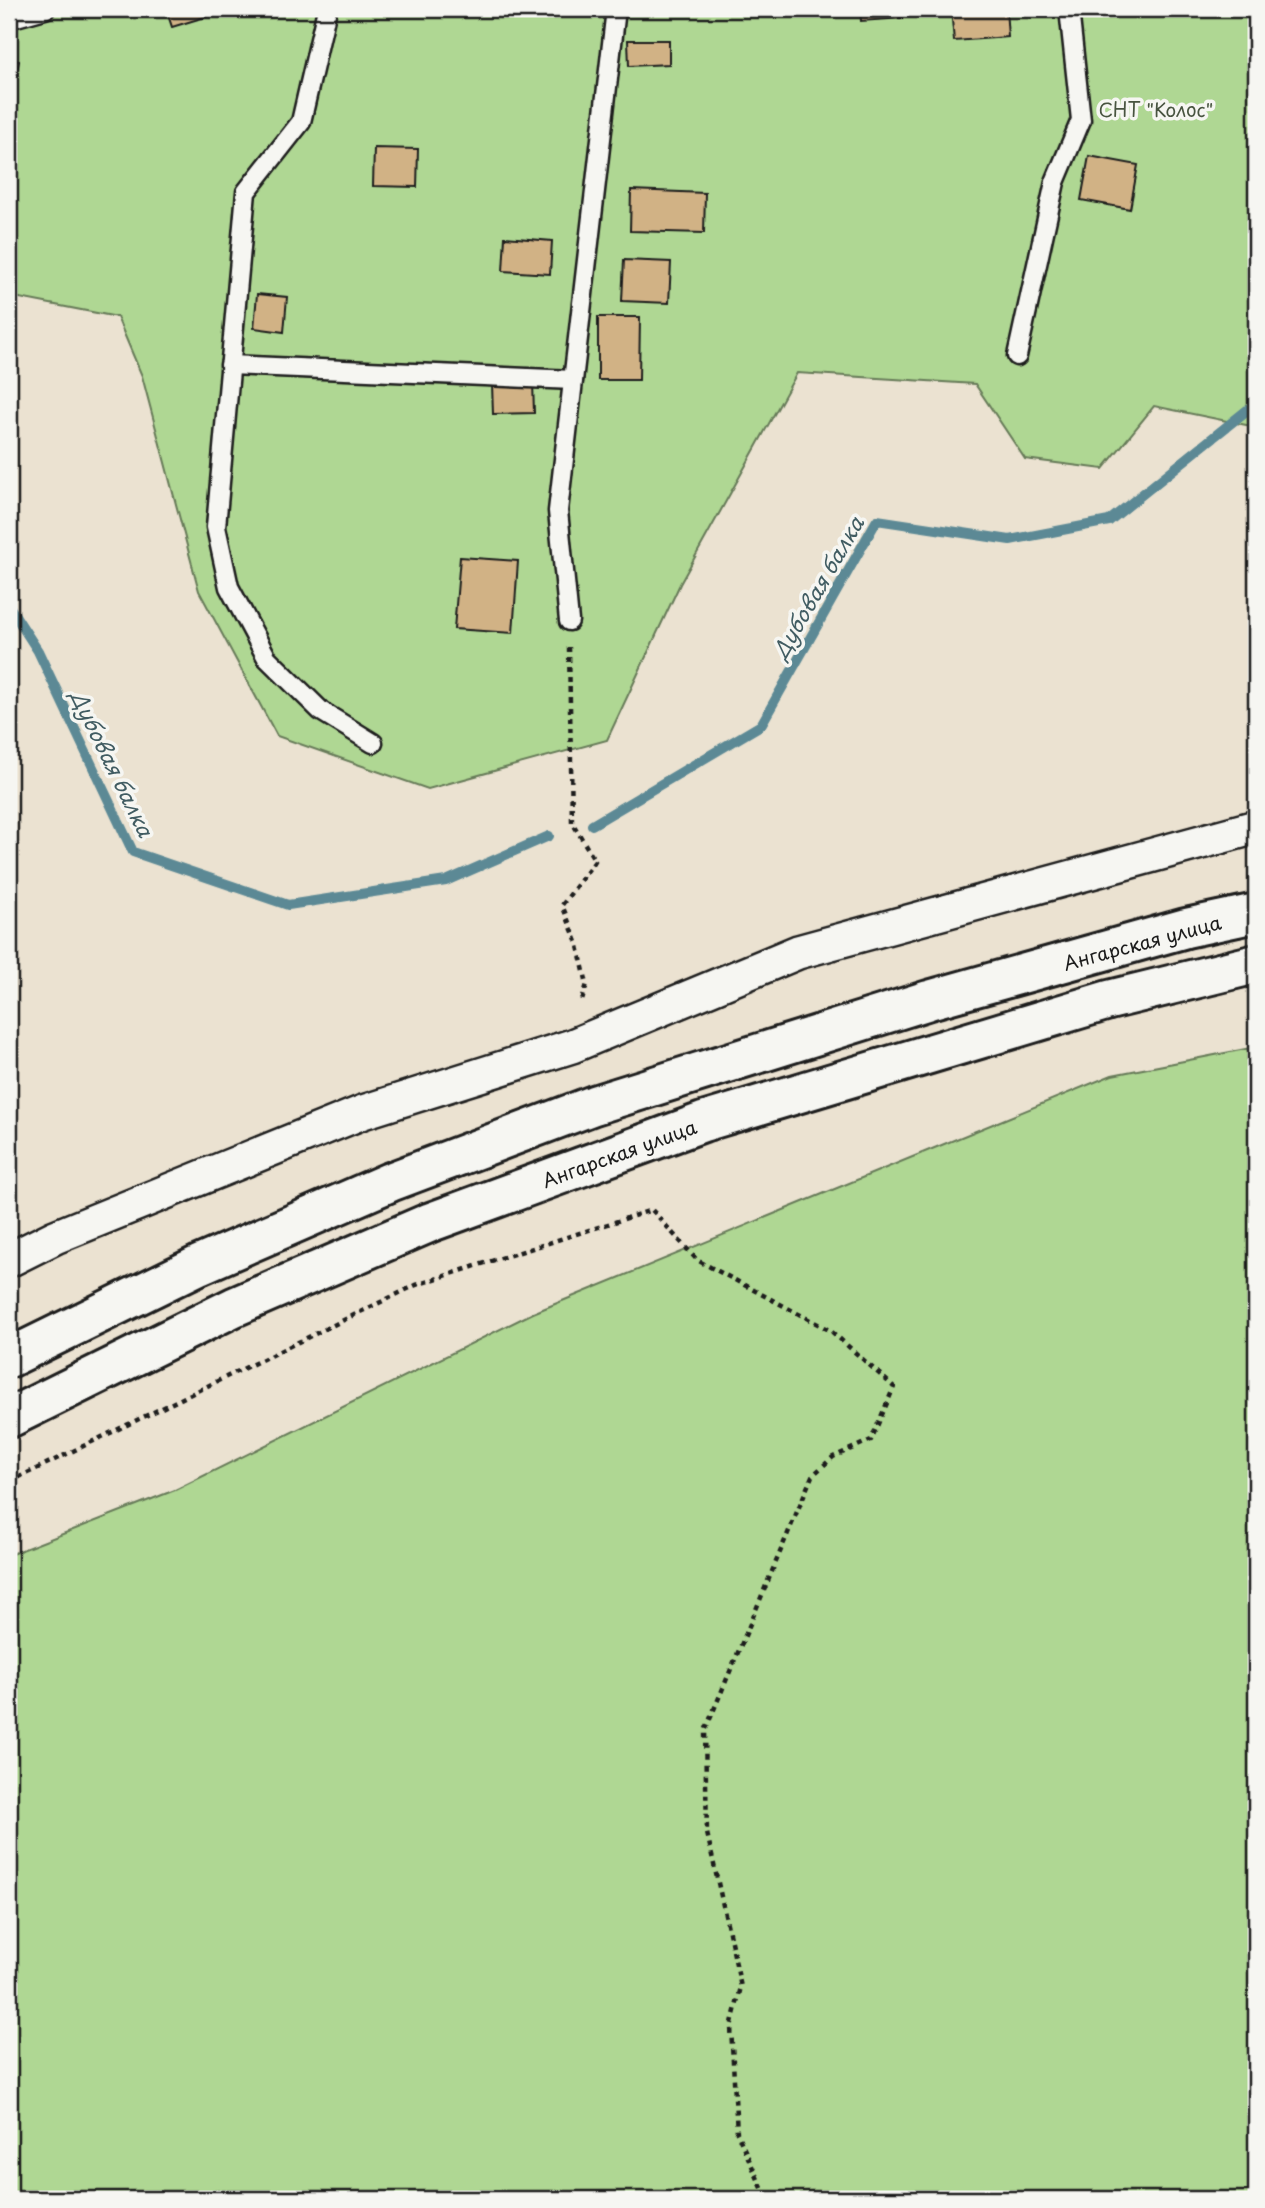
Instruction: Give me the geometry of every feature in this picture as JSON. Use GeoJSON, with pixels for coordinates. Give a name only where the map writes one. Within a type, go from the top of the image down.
{"type":"FeatureCollection","features":[{"type":"Feature","properties":{"kind":"main road","name":"Ангарская улица"},"geometry":{"type":"LineString","coordinates":[[9,1358],[199,1265],[390,1182],[594,1105],[929,1000],[1186,928],[1256,913]]}},
{"type":"Feature","properties":{"kind":"main road","name":"Ангарская улица"},"geometry":{"type":"LineString","coordinates":[[9,1418],[234,1307],[431,1223],[703,1122],[1109,1000],[1256,964]]}},
{"type":"Feature","properties":{"kind":"street"},"geometry":{"type":"LineString","coordinates":[[9,1260],[55,1237],[363,1112],[572,1046],[798,952],[1256,827]]}},
{"type":"Feature","properties":{"kind":"lane"},"geometry":{"type":"LineString","coordinates":[[9,19],[45,9]]}},
{"type":"Feature","properties":{"kind":"lane"},"geometry":{"type":"LineString","coordinates":[[327,9],[301,122],[246,192],[216,527],[229,587],[267,658],[321,711],[373,743]]}},
{"type":"Feature","properties":{"kind":"lane"},"geometry":{"type":"LineString","coordinates":[[569,621],[558,512],[616,9]]}},
{"type":"Feature","properties":{"kind":"lane"},"geometry":{"type":"LineString","coordinates":[[1017,356],[1055,182],[1081,120],[1069,9]]}},
{"type":"Feature","properties":{"kind":"lane"},"geometry":{"type":"LineString","coordinates":[[230,365],[573,380]]}},
{"type":"Feature","properties":{"kind":"path"},"geometry":{"type":"LineString","coordinates":[[569,621],[572,821],[595,861],[562,905],[576,942],[587,984],[573,1030],[572,1046]]}},
{"type":"Feature","properties":{"kind":"path"},"geometry":{"type":"LineString","coordinates":[[9,1482],[416,1285],[652,1210],[696,1261],[831,1331],[894,1387],[872,1440],[833,1457],[812,1476],[705,1731],[707,1833],[741,1987],[731,2027],[737,2133],[768,2199]]}},
{"type":"Feature","properties":{"kind":"green space","name":"СНТ \"Колос\""},"geometry":{"type":"Polygon","coordinates":[[[9,9],[1256,9],[1256,427],[1154,406],[1103,469],[1025,459],[975,384],[797,373],[680,584],[607,740],[428,789],[277,736],[199,591],[142,376],[117,317],[9,296],[9,9]]]}},
{"type":"Feature","properties":{"kind":"green space"},"geometry":{"type":"Polygon","coordinates":[[[1256,1047],[1256,2199],[9,2199],[9,1555],[175,1490],[533,1313],[1112,1075],[1256,1047]]]}},
{"type":"Feature","properties":{"kind":"building"},"geometry":{"type":"Polygon","coordinates":[[[166,9],[217,9],[218,13],[172,27],[166,9]]]}},
{"type":"Feature","properties":{"kind":"building"},"geometry":{"type":"Polygon","coordinates":[[[860,9],[902,9],[903,18],[861,21],[860,9]]]}},
{"type":"Feature","properties":{"kind":"building"},"geometry":{"type":"Polygon","coordinates":[[[951,9],[1006,9],[1008,37],[954,41],[951,9]]]}},
{"type":"Feature","properties":{"kind":"building"},"geometry":{"type":"Polygon","coordinates":[[[628,40],[669,40],[669,64],[629,66],[628,40]]]}},
{"type":"Feature","properties":{"kind":"building"},"geometry":{"type":"Polygon","coordinates":[[[9,59],[19,61],[9,111],[9,59]]]}},
{"type":"Feature","properties":{"kind":"building"},"geometry":{"type":"Polygon","coordinates":[[[374,148],[418,149],[417,187],[373,186],[374,148]]]}},
{"type":"Feature","properties":{"kind":"building"},"geometry":{"type":"Polygon","coordinates":[[[1089,156],[1138,165],[1130,209],[1081,200],[1089,156]]]}},
{"type":"Feature","properties":{"kind":"building"},"geometry":{"type":"Polygon","coordinates":[[[631,190],[705,193],[704,233],[630,231],[631,190]]]}},
{"type":"Feature","properties":{"kind":"building"},"geometry":{"type":"Polygon","coordinates":[[[505,237],[552,241],[550,274],[503,271],[505,237]]]}},
{"type":"Feature","properties":{"kind":"building"},"geometry":{"type":"Polygon","coordinates":[[[624,260],[671,262],[669,303],[622,301],[624,260]]]}},
{"type":"Feature","properties":{"kind":"building"},"geometry":{"type":"Polygon","coordinates":[[[257,294],[287,297],[284,332],[254,328],[257,294]]]}},
{"type":"Feature","properties":{"kind":"building"},"geometry":{"type":"Polygon","coordinates":[[[598,317],[640,317],[639,380],[598,380],[598,317]]]}},
{"type":"Feature","properties":{"kind":"building"},"geometry":{"type":"Polygon","coordinates":[[[533,382],[534,413],[493,414],[492,383],[533,382]]]}},
{"type":"Feature","properties":{"kind":"building"},"geometry":{"type":"Polygon","coordinates":[[[460,557],[518,561],[513,633],[454,629],[460,557]]]}},
{"type":"Feature","properties":{"kind":"waterway","name":"Дубовая балка"},"geometry":{"type":"LineString","coordinates":[[592,825],[761,725],[877,520],[1010,540],[1109,521],[1256,403]]}},
{"type":"Feature","properties":{"kind":"waterway","name":"Дубовая балка"},"geometry":{"type":"LineString","coordinates":[[9,606],[38,651],[133,852],[288,905],[446,881],[549,836]]}}]}
